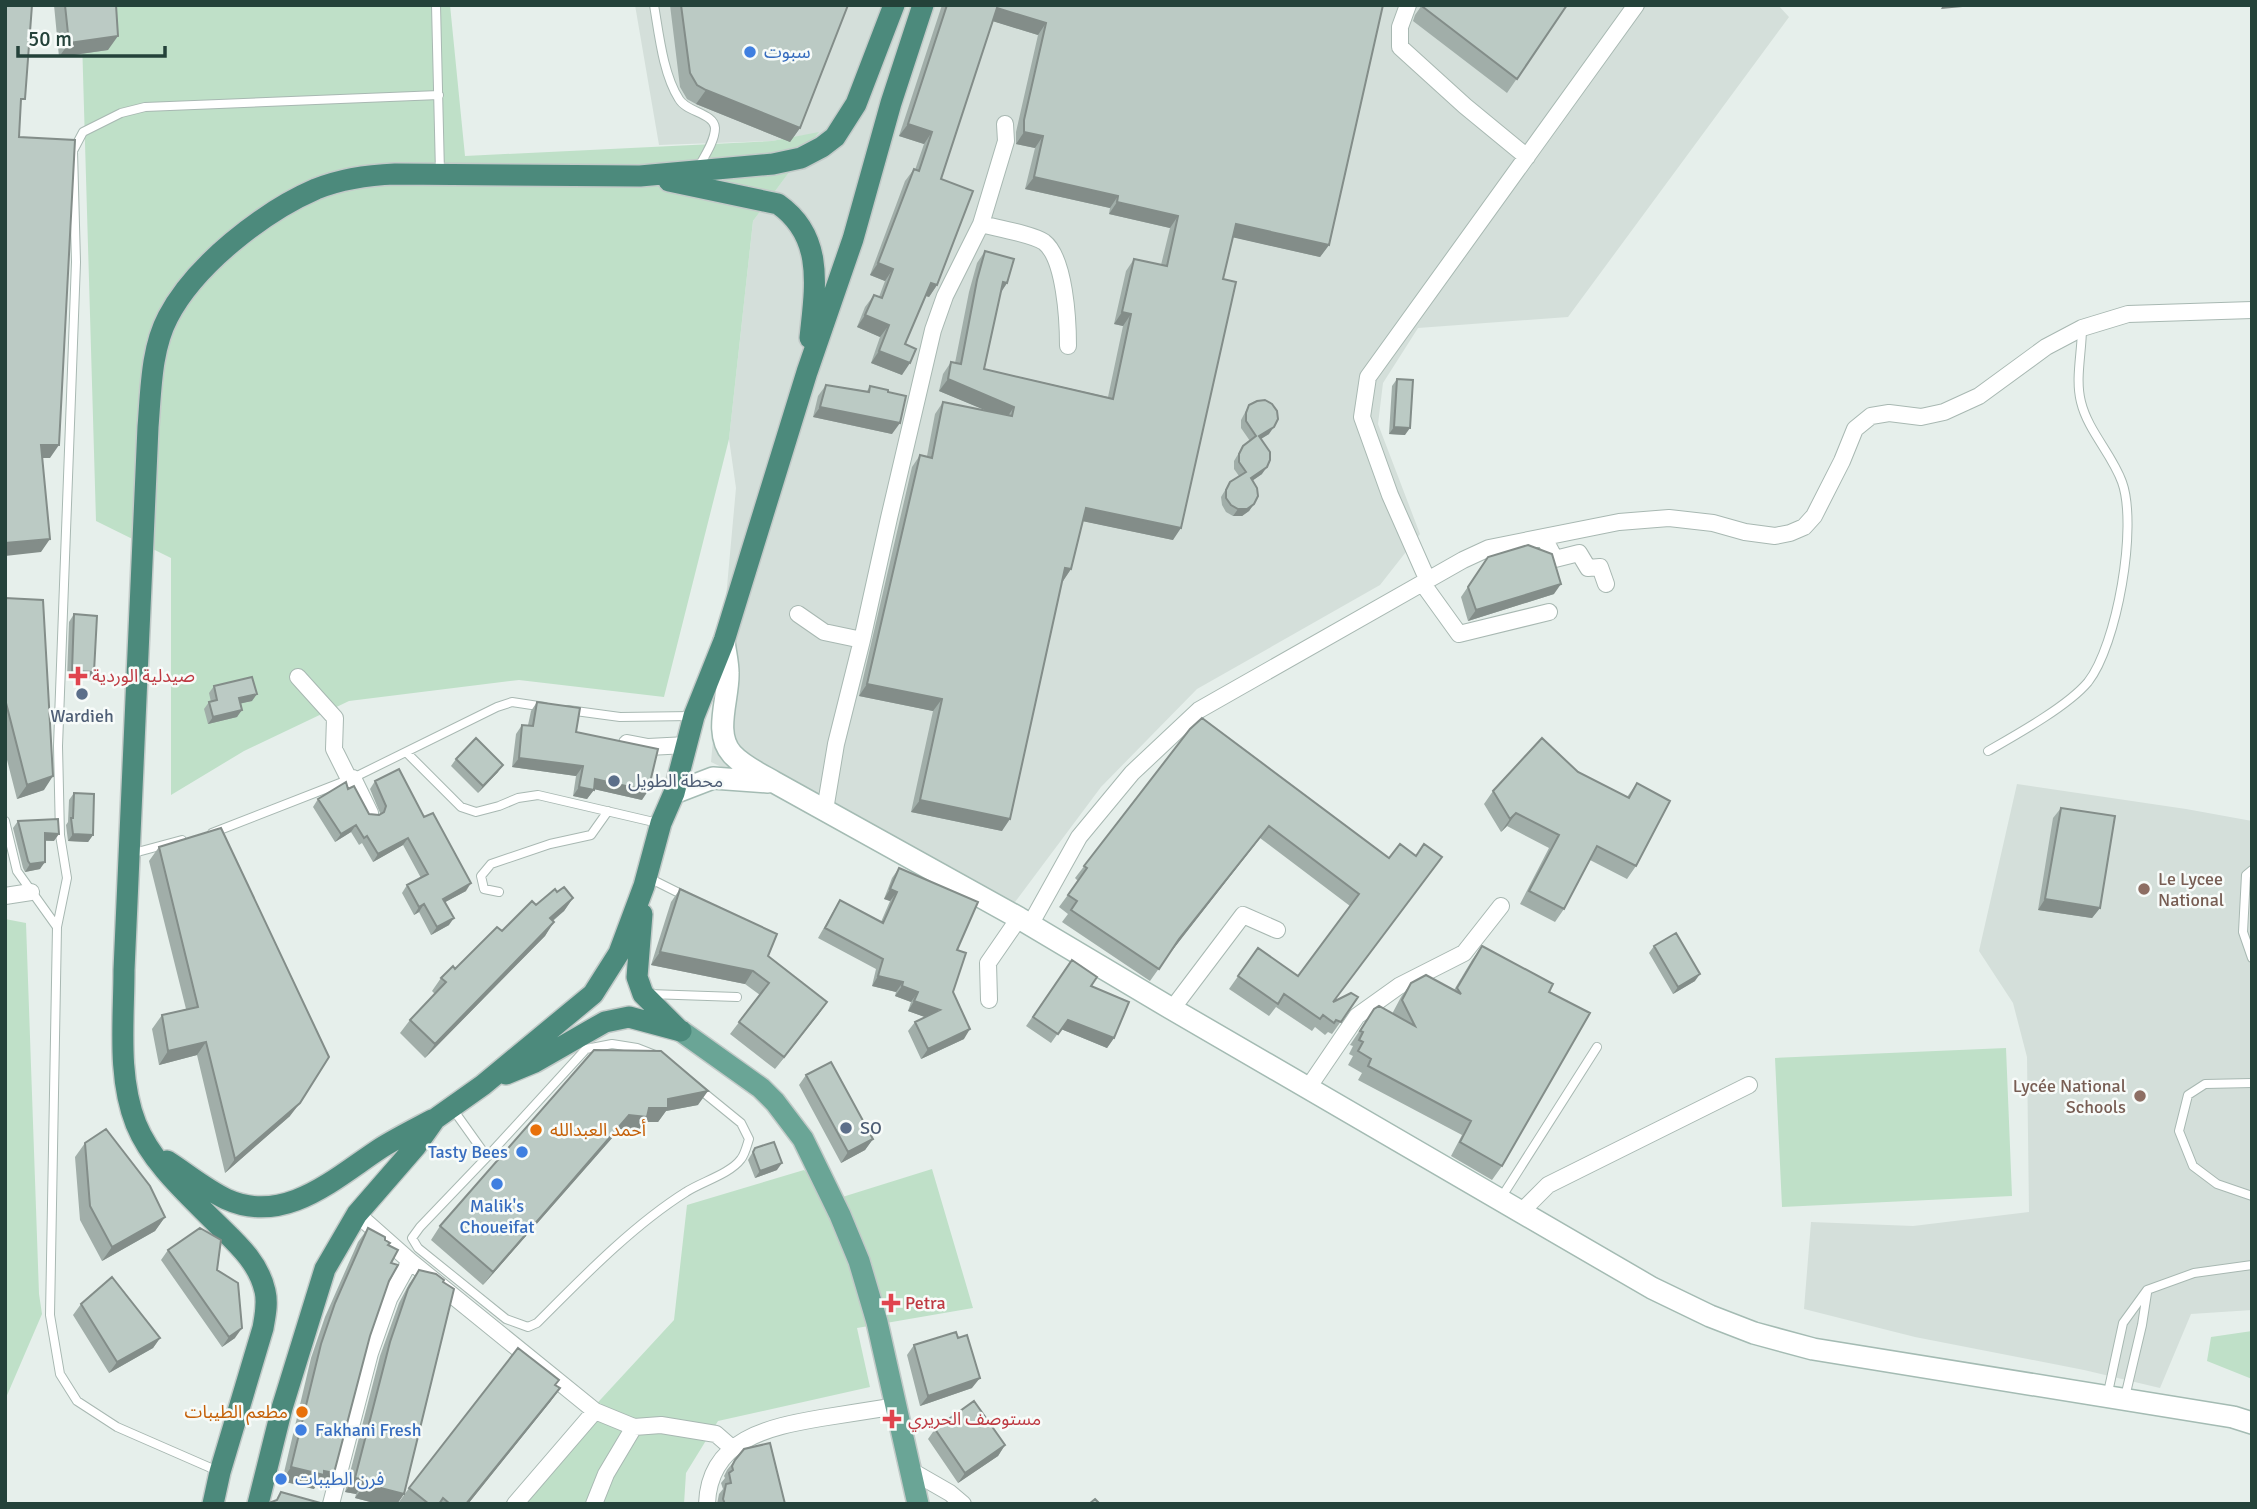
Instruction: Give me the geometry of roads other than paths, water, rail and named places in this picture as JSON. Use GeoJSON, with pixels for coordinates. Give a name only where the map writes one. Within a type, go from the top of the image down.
{"type":"FeatureCollection","features":[{"type":"Feature","properties":{"kind":"highway"},"geometry":{"type":"LineString","coordinates":[[213,1504],[263,1328],[265,1291],[248,1255],[180,1186],[148,1148],[136,1122],[125,1071],[124,970],[148,427],[158,345],[167,318],[185,292],[221,252],[276,211],[317,189],[369,175],[440,173],[640,176],[773,164],[802,158],[835,136],[856,104],[894,5]]}},
{"type":"Feature","properties":{"kind":"highway"},"geometry":{"type":"LineString","coordinates":[[148,1148],[226,1199],[252,1206],[290,1203],[317,1191],[383,1147],[444,1113],[593,993],[619,953],[645,881],[661,823],[674,793],[695,716],[724,640],[807,372],[853,239],[891,103],[923,5]]}},
{"type":"Feature","properties":{"kind":"highway"},"geometry":{"type":"LineString","coordinates":[[640,176],[754,197],[778,204],[790,212],[809,243],[815,264],[807,372]]}},
{"type":"Feature","properties":{"kind":"highway"},"geometry":{"type":"LineString","coordinates":[[645,881],[637,977],[643,994],[681,1031]]}},
{"type":"Feature","properties":{"kind":"highway"},"geometry":{"type":"LineString","coordinates":[[482,1085],[535,1062],[605,1022],[629,1017],[681,1031]]}},
{"type":"Feature","properties":{"kind":"highway"},"geometry":{"type":"LineString","coordinates":[[263,1498],[282,1408],[325,1269],[357,1214],[444,1113]]}},
{"type":"Feature","properties":{"kind":"main road"},"geometry":{"type":"LineString","coordinates":[[724,640],[729,676],[723,724],[731,753],[742,762],[1025,921],[1652,1288],[1710,1316],[1754,1333],[1813,1349],[2233,1417],[2252,1423]]}},
{"type":"Feature","properties":{"kind":"main road"},"geometry":{"type":"LineString","coordinates":[[674,793],[713,778],[774,782]]}},
{"type":"Feature","properties":{"kind":"main road"},"geometry":{"type":"LineString","coordinates":[[681,1031],[761,1088],[803,1139],[859,1261],[877,1322],[919,1504]]}},
{"type":"Feature","properties":{"kind":"street"},"geometry":{"type":"LineString","coordinates":[[1408,5],[1400,27],[1400,47],[1527,157]]}},
{"type":"Feature","properties":{"kind":"street"},"geometry":{"type":"LineString","coordinates":[[1549,611],[1458,634],[1425,583],[1362,417],[1368,377],[1636,5]]}},
{"type":"Feature","properties":{"kind":"street"},"geometry":{"type":"LineString","coordinates":[[825,810],[836,744],[933,330],[945,296],[981,224],[1006,141],[1005,124]]}},
{"type":"Feature","properties":{"kind":"street"},"geometry":{"type":"LineString","coordinates":[[981,224],[1043,242],[1055,255],[1068,308],[1068,346]]}},
{"type":"Feature","properties":{"kind":"street"},"geometry":{"type":"LineString","coordinates":[[989,1000],[988,963],[1025,921],[1079,837],[1132,773],[1199,710],[1463,560],[1489,548],[1619,522],[1669,518],[1713,523],[1745,532],[1775,536],[1790,533],[1804,527],[1814,516],[1856,429],[1871,416],[1889,413],[1922,417],[1944,412],[1979,396],[2046,347],[2082,328],[2128,314],[2252,310]]}},
{"type":"Feature","properties":{"kind":"street"},"geometry":{"type":"LineString","coordinates":[[1544,538],[1555,559],[1579,553],[1588,568],[1600,567],[1606,584]]}},
{"type":"Feature","properties":{"kind":"street"},"geometry":{"type":"LineString","coordinates":[[798,614],[824,632],[862,640]]}},
{"type":"Feature","properties":{"kind":"street"},"geometry":{"type":"LineString","coordinates":[[298,677],[335,718],[334,749],[370,813]]}},
{"type":"Feature","properties":{"kind":"street"},"geometry":{"type":"LineString","coordinates":[[613,740],[648,747],[687,745]]}},
{"type":"Feature","properties":{"kind":"street"},"geometry":{"type":"LineString","coordinates":[[5,896],[31,892]]}},
{"type":"Feature","properties":{"kind":"street"},"geometry":{"type":"LineString","coordinates":[[1308,1087],[1357,1016],[1399,986],[1464,953],[1500,906]]}},
{"type":"Feature","properties":{"kind":"street"},"geometry":{"type":"LineString","coordinates":[[1172,1009],[1243,915],[1277,930]]}},
{"type":"Feature","properties":{"kind":"street"},"geometry":{"type":"LineString","coordinates":[[1522,1211],[1548,1185],[1749,1085]]}},
{"type":"Feature","properties":{"kind":"street"},"geometry":{"type":"LineString","coordinates":[[357,1214],[410,1261],[595,1411],[634,1427],[661,1425],[716,1434],[732,1448]]}},
{"type":"Feature","properties":{"kind":"street"},"geometry":{"type":"LineString","coordinates":[[331,1504],[370,1353],[388,1299],[410,1261]]}},
{"type":"Feature","properties":{"kind":"street"},"geometry":{"type":"LineString","coordinates":[[707,1504],[712,1476],[732,1448],[748,1437],[767,1430],[897,1406]]}},
{"type":"Feature","properties":{"kind":"street"},"geometry":{"type":"LineString","coordinates":[[515,1504],[595,1411]]}},
{"type":"Feature","properties":{"kind":"street"},"geometry":{"type":"LineString","coordinates":[[594,1504],[606,1474],[634,1427]]}},
{"type":"Feature","properties":{"kind":"street"},"geometry":{"type":"LineString","coordinates":[[910,1470],[950,1493],[963,1504]]}},
{"type":"Feature","properties":{"kind":"lane"},"geometry":{"type":"LineString","coordinates":[[436,5],[440,173]]}},
{"type":"Feature","properties":{"kind":"lane"},"geometry":{"type":"LineString","coordinates":[[654,5],[664,56],[678,99],[685,107],[712,121],[714,126],[710,147],[697,171]]}},
{"type":"Feature","properties":{"kind":"lane"},"geometry":{"type":"LineString","coordinates":[[220,1472],[117,1427],[77,1401],[60,1374],[50,1315],[57,927],[67,878],[60,835],[58,746],[76,262],[73,151],[83,132],[121,113],[145,107],[439,95]]}},
{"type":"Feature","properties":{"kind":"lane"},"geometry":{"type":"LineString","coordinates":[[1988,751],[2028,728],[2088,682],[2101,660],[2123,578],[2129,523],[2127,502],[2123,482],[2080,401],[2082,328]]}},
{"type":"Feature","properties":{"kind":"lane"},"geometry":{"type":"LineString","coordinates":[[201,835],[225,829],[351,778],[512,702],[621,717],[695,716]]}},
{"type":"Feature","properties":{"kind":"lane"},"geometry":{"type":"LineString","coordinates":[[407,752],[461,807],[476,812],[499,806],[517,797],[538,794],[661,823]]}},
{"type":"Feature","properties":{"kind":"lane"},"geometry":{"type":"LineString","coordinates":[[499,892],[484,888],[481,876],[491,864],[550,844],[591,835],[608,811]]}},
{"type":"Feature","properties":{"kind":"lane"},"geometry":{"type":"LineString","coordinates":[[5,821],[17,871],[57,927]]}},
{"type":"Feature","properties":{"kind":"lane"},"geometry":{"type":"LineString","coordinates":[[130,855],[189,839]]}},
{"type":"Feature","properties":{"kind":"lane"},"geometry":{"type":"LineString","coordinates":[[2252,870],[2246,875],[2243,932],[2252,958]]}},
{"type":"Feature","properties":{"kind":"lane"},"geometry":{"type":"LineString","coordinates":[[645,881],[694,900]]}},
{"type":"Feature","properties":{"kind":"lane"},"geometry":{"type":"LineString","coordinates":[[643,994],[737,997]]}},
{"type":"Feature","properties":{"kind":"lane"},"geometry":{"type":"LineString","coordinates":[[612,1044],[637,1048],[660,1057],[741,1124],[749,1139],[741,1160],[714,1178],[687,1191],[634,1232],[604,1257],[537,1323],[528,1327],[506,1319],[418,1248],[412,1238],[487,1157],[586,1049],[612,1044]]}},
{"type":"Feature","properties":{"kind":"lane"},"geometry":{"type":"LineString","coordinates":[[1501,1198],[1597,1047]]}},
{"type":"Feature","properties":{"kind":"lane"},"geometry":{"type":"LineString","coordinates":[[2252,1083],[2206,1084],[2188,1095],[2179,1131],[2193,1166],[2217,1184],[2252,1196]]}},
{"type":"Feature","properties":{"kind":"lane"},"geometry":{"type":"LineString","coordinates":[[444,1113],[487,1157]]}},
{"type":"Feature","properties":{"kind":"lane"},"geometry":{"type":"LineString","coordinates":[[2116,1399],[2123,1323],[2147,1290],[2194,1273],[2252,1265]]}},
{"type":"Feature","properties":{"kind":"lane"},"geometry":{"type":"LineString","coordinates":[[2116,1399],[2142,1325],[2147,1290]]}},
{"type":"Feature","properties":{"kind":"place","name":"سبوت"},"geometry":{"type":"Point","coordinates":[750,52]}},
{"type":"Feature","properties":{"kind":"place","name":"صيدلية الوردية"},"geometry":{"type":"Point","coordinates":[78,676]}},
{"type":"Feature","properties":{"kind":"place","name":"Wardieh"},"geometry":{"type":"Point","coordinates":[82,694]}},
{"type":"Feature","properties":{"kind":"place","name":"محطة الطويل"},"geometry":{"type":"Point","coordinates":[614,781]}},
{"type":"Feature","properties":{"kind":"place","name":"Le Lycee National"},"geometry":{"type":"Point","coordinates":[2144,889]}},
{"type":"Feature","properties":{"kind":"place","name":"Lycée National Schools"},"geometry":{"type":"Point","coordinates":[2140,1096]}},
{"type":"Feature","properties":{"kind":"place","name":"SO"},"geometry":{"type":"Point","coordinates":[846,1128]}},
{"type":"Feature","properties":{"kind":"place","name":"أحمد العبدالله"},"geometry":{"type":"Point","coordinates":[536,1130]}},
{"type":"Feature","properties":{"kind":"place","name":"Tasty Bees"},"geometry":{"type":"Point","coordinates":[522,1152]}},
{"type":"Feature","properties":{"kind":"place","name":"Malik's Choueifat"},"geometry":{"type":"Point","coordinates":[497,1184]}},
{"type":"Feature","properties":{"kind":"place","name":"Petra"},"geometry":{"type":"Point","coordinates":[891,1303]}},
{"type":"Feature","properties":{"kind":"place","name":"مطعم الطيبات"},"geometry":{"type":"Point","coordinates":[302,1412]}},
{"type":"Feature","properties":{"kind":"place","name":"مستوصف الحريري"},"geometry":{"type":"Point","coordinates":[892,1419]}},
{"type":"Feature","properties":{"kind":"place","name":"Fakhani Fresh"},"geometry":{"type":"Point","coordinates":[301,1430]}},
{"type":"Feature","properties":{"kind":"place","name":"فرن الطيبات"},"geometry":{"type":"Point","coordinates":[281,1479]}}]}
